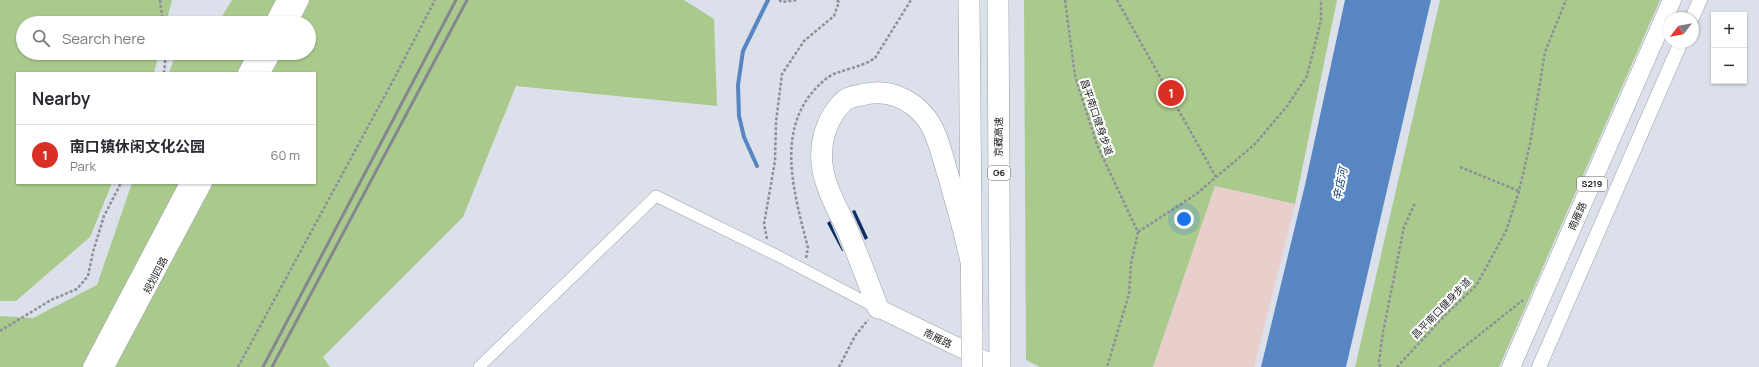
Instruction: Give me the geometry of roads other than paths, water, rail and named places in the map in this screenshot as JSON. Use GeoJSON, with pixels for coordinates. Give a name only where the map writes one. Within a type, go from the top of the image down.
{"type":"FeatureCollection","features":[{"type":"Feature","properties":{"kind":"highway"},"geometry":{"type":"LineString","coordinates":[[969,0],[972,367]]}},
{"type":"Feature","properties":{"kind":"highway","name":"京藏高速"},"geometry":{"type":"LineString","coordinates":[[998,0],[1000,367]]}},
{"type":"Feature","properties":{"kind":"highway"},"geometry":{"type":"LineString","coordinates":[[878,308],[825,181],[822,163],[822,144],[827,122],[842,102],[853,97],[873,92],[894,94],[912,103],[928,120],[937,140],[951,184],[971,261]]}},
{"type":"Feature","properties":{"kind":"main road"},"geometry":{"type":"LineString","coordinates":[[276,16],[285,0]]}},
{"type":"Feature","properties":{"kind":"main road"},"geometry":{"type":"LineString","coordinates":[[293,16],[301,0]]}},
{"type":"Feature","properties":{"kind":"main road","name":"南雁路"},"geometry":{"type":"LineString","coordinates":[[1511,367],[1672,0]]}},
{"type":"Feature","properties":{"kind":"main road"},"geometry":{"type":"LineString","coordinates":[[247,72],[253,60]]}},
{"type":"Feature","properties":{"kind":"main road"},"geometry":{"type":"LineString","coordinates":[[263,72],[269,60]]}},
{"type":"Feature","properties":{"kind":"main road","name":"规划四路"},"geometry":{"type":"LineString","coordinates":[[90,367],[187,184]]}},
{"type":"Feature","properties":{"kind":"main road","name":"规划四路"},"geometry":{"type":"LineString","coordinates":[[106,367],[203,184]]}},
{"type":"Feature","properties":{"kind":"main road","name":"南雁路"},"geometry":{"type":"LineString","coordinates":[[878,308],[1000,367]]}},
{"type":"Feature","properties":{"kind":"street"},"geometry":{"type":"LineString","coordinates":[[1695,12],[1700,0]]}},
{"type":"Feature","properties":{"kind":"street"},"geometry":{"type":"LineString","coordinates":[[1539,367],[1678,48]]}},
{"type":"Feature","properties":{"kind":"street"},"geometry":{"type":"LineString","coordinates":[[479,367],[656,196],[769,251],[878,308]]}},
{"type":"Feature","properties":{"kind":"water","name":"辛店河"},"geometry":{"type":"Polygon","coordinates":[[[1345,0],[1431,0],[1346,367],[1261,367],[1305,185],[1345,0]]]}},
{"type":"Feature","properties":{"kind":"waterway"},"geometry":{"type":"LineString","coordinates":[[757,166],[744,137],[739,116],[738,85],[743,51],[768,0]]}},
{"type":"Feature","properties":{"kind":"railway"},"geometry":{"type":"LineString","coordinates":[[263,367],[456,0]]}},
{"type":"Feature","properties":{"kind":"railway"},"geometry":{"type":"LineString","coordinates":[[272,367],[467,0]]}},
{"type":"Feature","properties":{"kind":"place","name":"南口镇休闲文化公园"},"geometry":{"type":"Point","coordinates":[1171,93]}}]}
